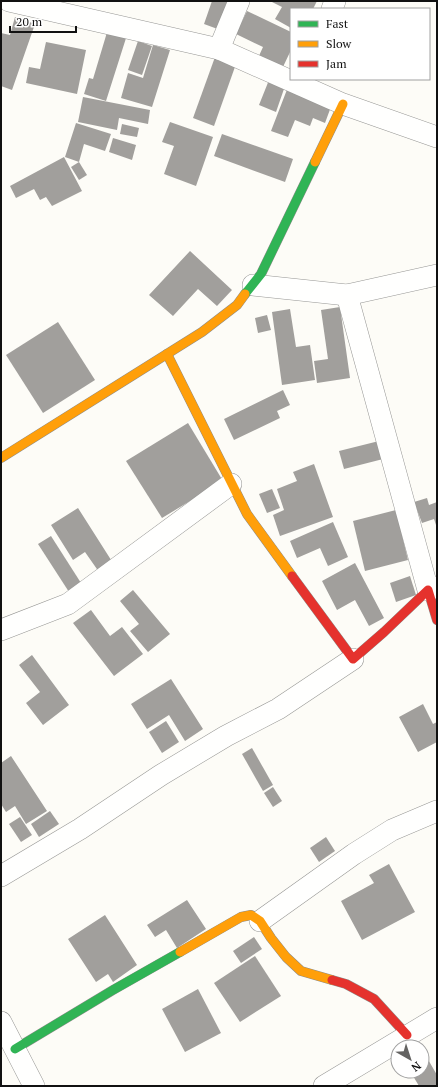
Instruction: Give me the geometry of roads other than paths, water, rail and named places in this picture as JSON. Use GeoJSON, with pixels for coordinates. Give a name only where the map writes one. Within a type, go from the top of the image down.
{"type":"FeatureCollection","features":[{"type":"Feature","properties":{"kind":"street"},"geometry":{"type":"LineString","coordinates":[[9,1],[82,10],[219,49],[290,78]]}},
{"type":"Feature","properties":{"kind":"street"},"geometry":{"type":"LineString","coordinates":[[219,49],[239,1]]}},
{"type":"Feature","properties":{"kind":"street"},"geometry":{"type":"LineString","coordinates":[[300,82],[343,104],[437,137]]}},
{"type":"Feature","properties":{"kind":"street"},"geometry":{"type":"LineString","coordinates":[[1,458],[202,332],[237,305],[261,274],[343,104]]}},
{"type":"Feature","properties":{"kind":"street"},"geometry":{"type":"LineString","coordinates":[[253,285],[347,295],[437,276]]}},
{"type":"Feature","properties":{"kind":"street"},"geometry":{"type":"LineString","coordinates":[[347,295],[433,589],[437,620]]}},
{"type":"Feature","properties":{"kind":"street"},"geometry":{"type":"LineString","coordinates":[[167,354],[247,514],[353,659]]}},
{"type":"Feature","properties":{"kind":"street"},"geometry":{"type":"LineString","coordinates":[[1,630],[68,604],[231,484]]}},
{"type":"Feature","properties":{"kind":"street"},"geometry":{"type":"LineString","coordinates":[[1,876],[80,829],[161,775],[226,736],[278,709],[353,659],[433,589]]}},
{"type":"Feature","properties":{"kind":"street"},"geometry":{"type":"LineString","coordinates":[[260,921],[354,854],[392,830],[437,811]]}},
{"type":"Feature","properties":{"kind":"street"},"geometry":{"type":"LineString","coordinates":[[15,1049],[113,990],[241,917],[251,915],[260,921],[286,957],[301,970],[319,977],[346,984],[374,999],[407,1035]]}},
{"type":"Feature","properties":{"kind":"street"},"geometry":{"type":"LineString","coordinates":[[324,1086],[437,1018]]}},
{"type":"Feature","properties":{"kind":"street"},"geometry":{"type":"LineString","coordinates":[[1,1022],[34,1086]]}}]}
